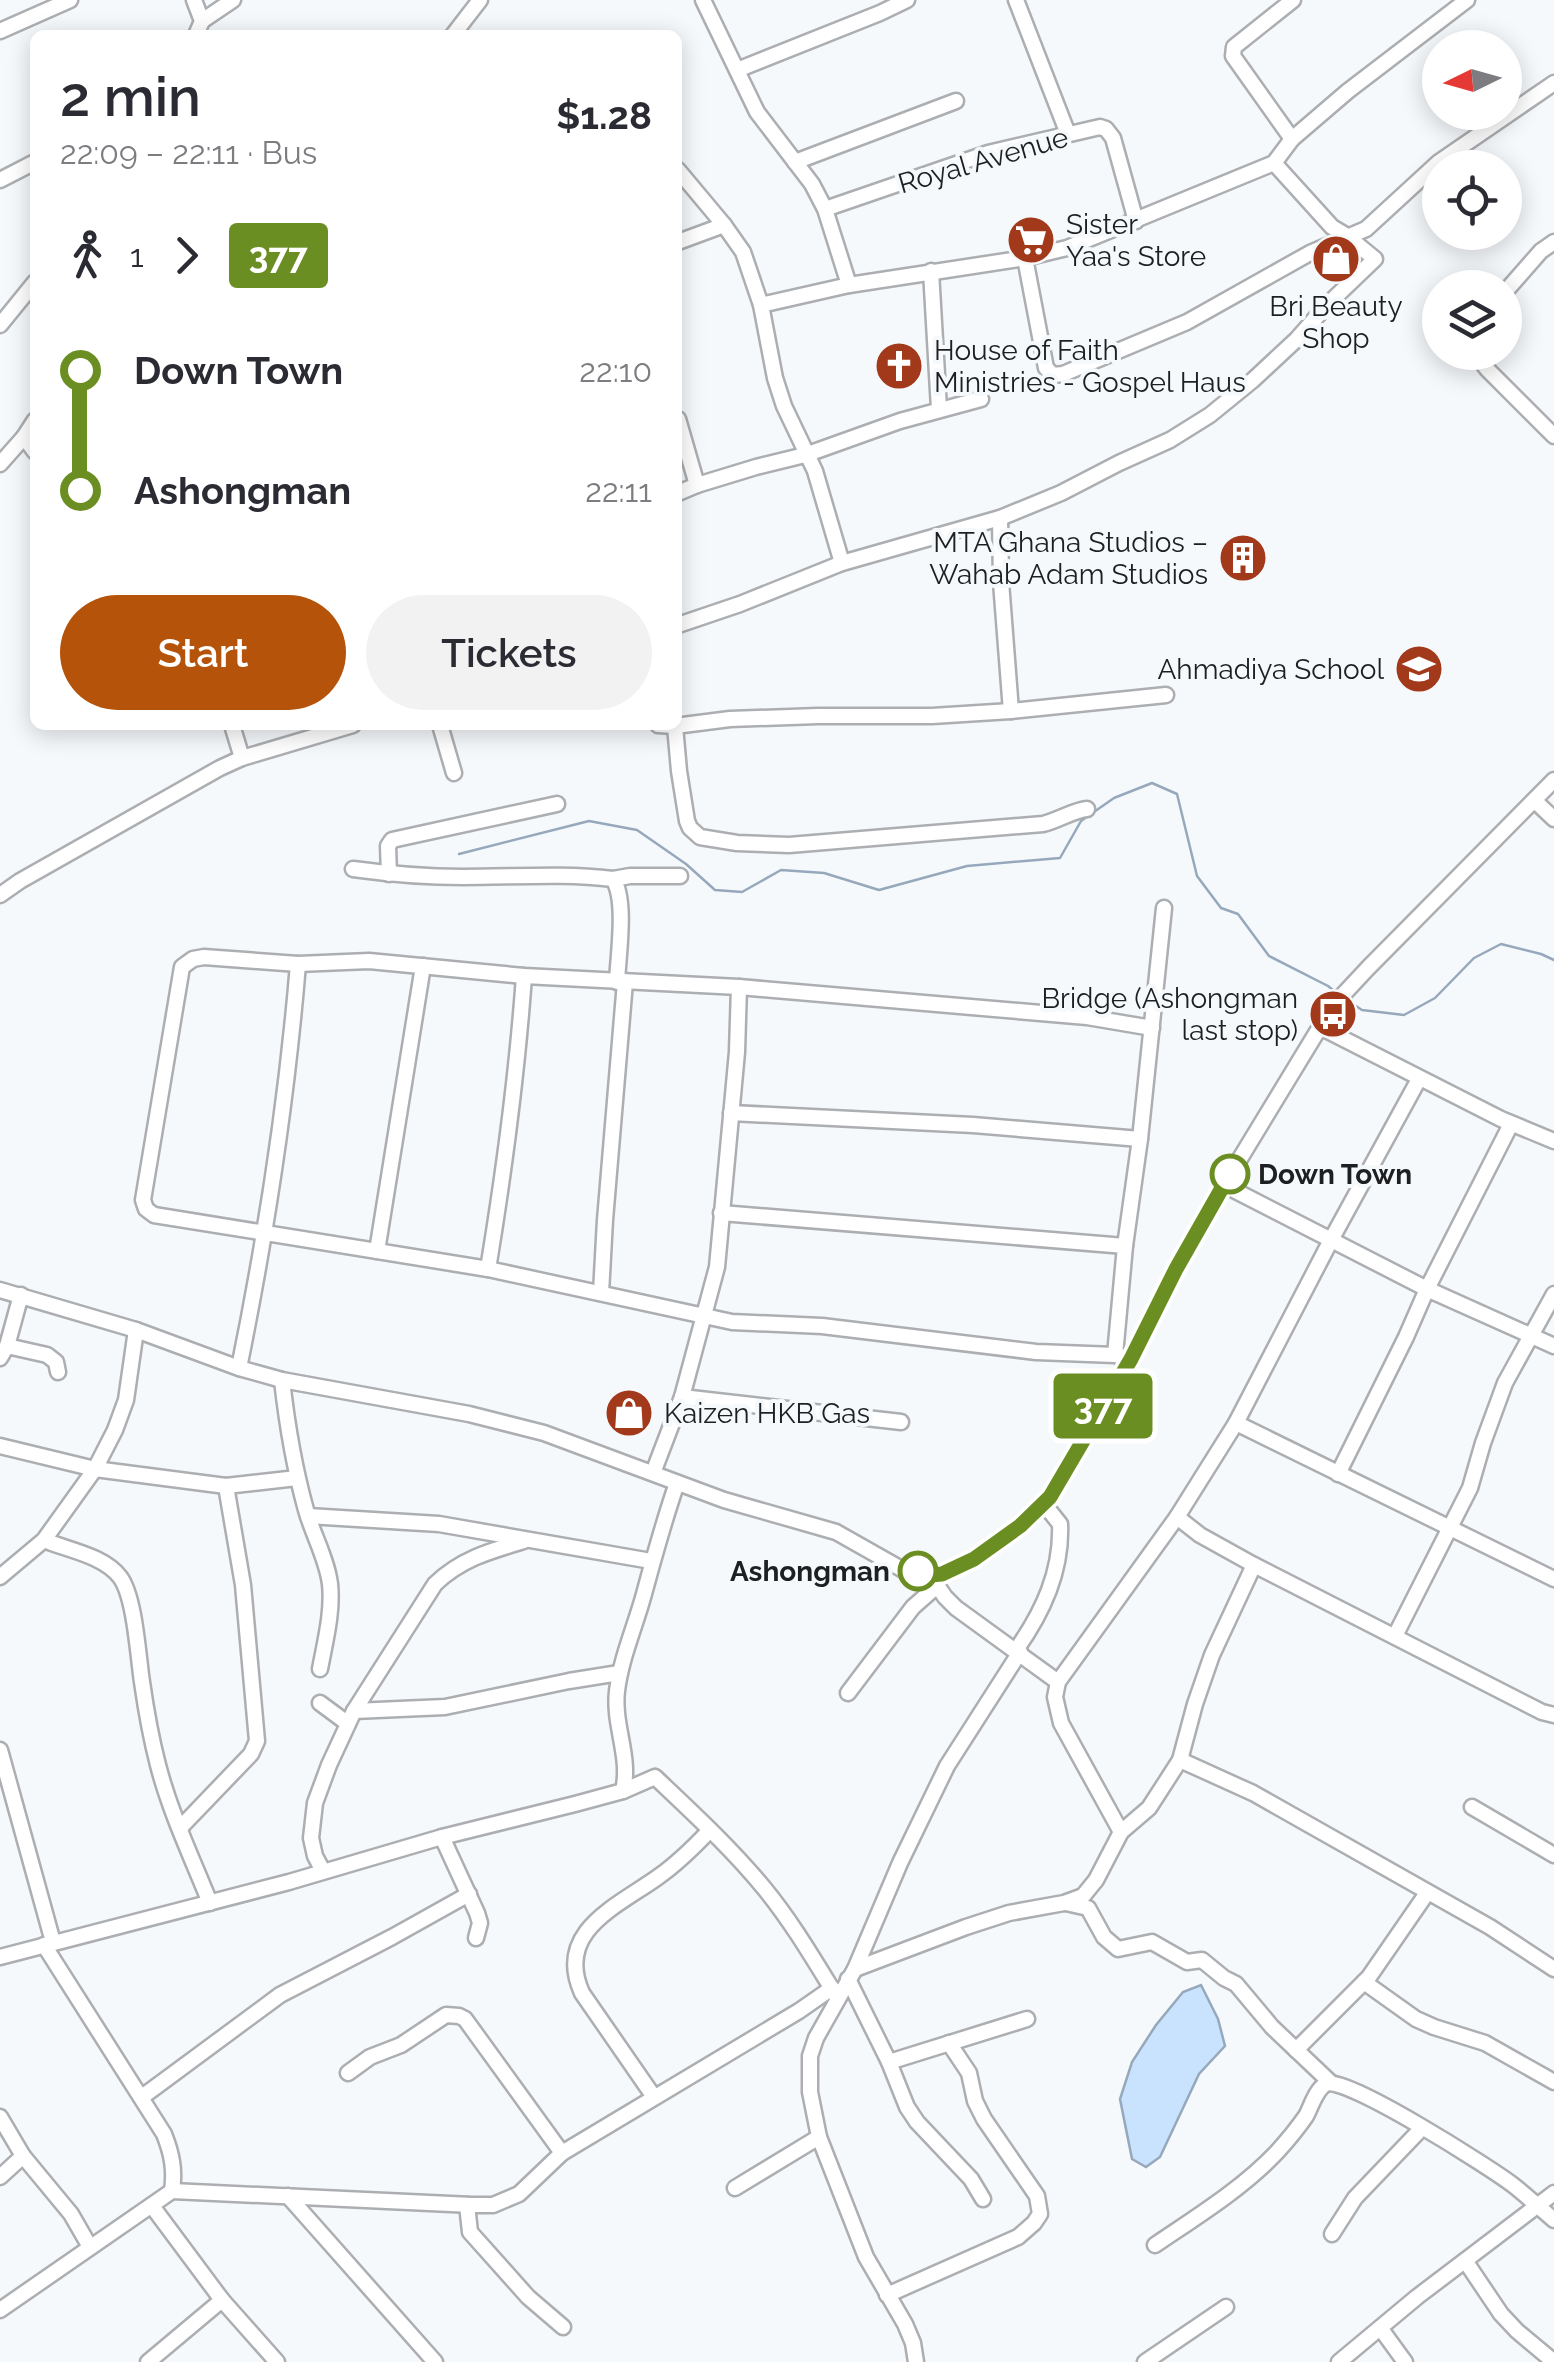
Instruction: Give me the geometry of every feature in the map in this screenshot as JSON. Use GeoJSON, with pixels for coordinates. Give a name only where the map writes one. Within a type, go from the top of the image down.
{"type":"FeatureCollection","features":[{"type":"Feature","properties":{"kind":"street"},"geometry":{"type":"LineString","coordinates":[[0,30],[41,6],[70,0]]}},
{"type":"Feature","properties":{"kind":"street"},"geometry":{"type":"LineString","coordinates":[[194,0],[199,28]]}},
{"type":"Feature","properties":{"kind":"street"},"geometry":{"type":"LineString","coordinates":[[199,28],[232,0]]}},
{"type":"Feature","properties":{"kind":"street"},"geometry":{"type":"LineString","coordinates":[[457,30],[480,0]]}},
{"type":"Feature","properties":{"kind":"street"},"geometry":{"type":"LineString","coordinates":[[704,0],[757,112],[812,184],[849,285]]}},
{"type":"Feature","properties":{"kind":"street"},"geometry":{"type":"LineString","coordinates":[[737,70],[907,0]]}},
{"type":"Feature","properties":{"kind":"street"},"geometry":{"type":"LineString","coordinates":[[1016,0],[1068,134]]}},
{"type":"Feature","properties":{"kind":"street"},"geometry":{"type":"LineString","coordinates":[[1292,139],[1232,51],[1294,0]]}},
{"type":"Feature","properties":{"kind":"street"},"geometry":{"type":"LineString","coordinates":[[761,305],[849,285],[1067,248],[1274,163],[1292,139],[1348,91],[1467,0]]}},
{"type":"Feature","properties":{"kind":"street"},"geometry":{"type":"LineString","coordinates":[[1025,258],[1046,368],[1053,375],[1080,368],[1187,322],[1310,253],[1366,229],[1440,162],[1554,83]]}},
{"type":"Feature","properties":{"kind":"street"},"geometry":{"type":"LineString","coordinates":[[795,162],[956,100]]}},
{"type":"Feature","properties":{"kind":"street","name":"Royal Avenue"},"geometry":{"type":"LineString","coordinates":[[824,209],[988,153],[1100,128],[1113,138],[1136,221]]}},
{"type":"Feature","properties":{"kind":"street"},"geometry":{"type":"LineString","coordinates":[[682,625],[842,562],[1000,518],[1061,494],[1170,440],[1210,415],[1298,339],[1374,260],[1332,227],[1274,163]]}},
{"type":"Feature","properties":{"kind":"street"},"geometry":{"type":"LineString","coordinates":[[1,177],[30,164]]}},
{"type":"Feature","properties":{"kind":"street"},"geometry":{"type":"LineString","coordinates":[[682,175],[743,252],[761,305],[775,378],[818,482],[842,562]]}},
{"type":"Feature","properties":{"kind":"street"},"geometry":{"type":"LineString","coordinates":[[682,240],[724,224]]}},
{"type":"Feature","properties":{"kind":"street"},"geometry":{"type":"LineString","coordinates":[[1522,273],[1554,242]]}},
{"type":"Feature","properties":{"kind":"street"},"geometry":{"type":"LineString","coordinates":[[932,271],[939,410]]}},
{"type":"Feature","properties":{"kind":"street"},"geometry":{"type":"LineString","coordinates":[[0,325],[30,288]]}},
{"type":"Feature","properties":{"kind":"street"},"geometry":{"type":"LineString","coordinates":[[1487,370],[1554,436]]}},
{"type":"Feature","properties":{"kind":"street"},"geometry":{"type":"LineString","coordinates":[[682,491],[981,400]]}},
{"type":"Feature","properties":{"kind":"street"},"geometry":{"type":"LineString","coordinates":[[0,464],[30,428]]}},
{"type":"Feature","properties":{"kind":"street"},"geometry":{"type":"LineString","coordinates":[[682,433],[697,485]]}},
{"type":"Feature","properties":{"kind":"street"},"geometry":{"type":"LineString","coordinates":[[24,437],[30,445]]}},
{"type":"Feature","properties":{"kind":"street"},"geometry":{"type":"LineString","coordinates":[[1000,518],[1012,711]]}},
{"type":"Feature","properties":{"kind":"street"},"geometry":{"type":"LineString","coordinates":[[682,725],[730,720],[932,716],[1166,696]]}},
{"type":"Feature","properties":{"kind":"street"},"geometry":{"type":"LineString","coordinates":[[234,730],[242,758]]}},
{"type":"Feature","properties":{"kind":"street"},"geometry":{"type":"LineString","coordinates":[[0,895],[242,758],[336,730]]}},
{"type":"Feature","properties":{"kind":"street"},"geometry":{"type":"LineString","coordinates":[[441,730],[454,773]]}},
{"type":"Feature","properties":{"kind":"street"},"geometry":{"type":"LineString","coordinates":[[675,730],[687,821],[700,836],[738,843],[809,843],[1043,824],[1087,809]]}},
{"type":"Feature","properties":{"kind":"street"},"geometry":{"type":"LineString","coordinates":[[848,1693],[934,1580],[974,1559],[1044,1504],[1131,1359],[1224,1185],[1320,1026],[1368,968],[1554,780]]}},
{"type":"Feature","properties":{"kind":"street"},"geometry":{"type":"LineString","coordinates":[[1535,801],[1554,819]]}},
{"type":"Feature","properties":{"kind":"street"},"geometry":{"type":"LineString","coordinates":[[389,860],[392,840],[558,804]]}},
{"type":"Feature","properties":{"kind":"street"},"geometry":{"type":"LineString","coordinates":[[353,870],[389,860],[463,877],[680,876]]}},
{"type":"Feature","properties":{"kind":"street"},"geometry":{"type":"LineString","coordinates":[[601,1293],[621,982],[620,902],[614,879]]}},
{"type":"Feature","properties":{"kind":"street"},"geometry":{"type":"LineString","coordinates":[[1115,1355],[1164,908]]}},
{"type":"Feature","properties":{"kind":"street"},"geometry":{"type":"LineString","coordinates":[[1131,1359],[1036,1352],[822,1326],[732,1322],[488,1269],[154,1215],[142,1200],[182,968],[192,959],[298,964],[369,961],[1087,1017],[1152,1028]]}},
{"type":"Feature","properties":{"kind":"street"},"geometry":{"type":"LineString","coordinates":[[239,1368],[290,1060],[298,964]]}},
{"type":"Feature","properties":{"kind":"street"},"geometry":{"type":"LineString","coordinates":[[377,1252],[423,966]]}},
{"type":"Feature","properties":{"kind":"street"},"geometry":{"type":"LineString","coordinates":[[488,1269],[516,1079],[524,976]]}},
{"type":"Feature","properties":{"kind":"street"},"geometry":{"type":"LineString","coordinates":[[652,1473],[682,1396],[716,1267],[737,1052],[739,988]]}},
{"type":"Feature","properties":{"kind":"street"},"geometry":{"type":"LineString","coordinates":[[1320,1026],[1419,1079],[1554,1141]]}},
{"type":"Feature","properties":{"kind":"street"},"geometry":{"type":"LineString","coordinates":[[1122,1832],[1061,1723],[1056,1708],[1058,1682],[1177,1517],[1236,1422],[1419,1079]]}},
{"type":"Feature","properties":{"kind":"street"},"geometry":{"type":"LineString","coordinates":[[731,1112],[973,1125],[1140,1140]]}},
{"type":"Feature","properties":{"kind":"street"},"geometry":{"type":"LineString","coordinates":[[1338,1474],[1511,1124]]}},
{"type":"Feature","properties":{"kind":"street"},"geometry":{"type":"LineString","coordinates":[[1224,1185],[1427,1289],[1554,1346]]}},
{"type":"Feature","properties":{"kind":"street"},"geometry":{"type":"LineString","coordinates":[[721,1213],[1125,1246]]}},
{"type":"Feature","properties":{"kind":"street"},"geometry":{"type":"LineString","coordinates":[[0,1290],[136,1330],[282,1380],[495,1419],[544,1432],[739,1505],[836,1532],[904,1572],[918,1571],[934,1580],[956,1608],[1058,1682]]}},
{"type":"Feature","properties":{"kind":"street"},"geometry":{"type":"LineString","coordinates":[[1395,1636],[1470,1488],[1505,1383],[1554,1294]]}},
{"type":"Feature","properties":{"kind":"street"},"geometry":{"type":"LineString","coordinates":[[22,1295],[4,1352],[48,1355],[56,1362],[58,1372]]}},
{"type":"Feature","properties":{"kind":"street"},"geometry":{"type":"LineString","coordinates":[[0,1577],[44,1540],[95,1469],[126,1400],[136,1330]]}},
{"type":"Feature","properties":{"kind":"street"},"geometry":{"type":"LineString","coordinates":[[282,1380],[292,1453],[330,1588],[320,1669]]}},
{"type":"Feature","properties":{"kind":"street"},"geometry":{"type":"LineString","coordinates":[[682,1396],[901,1422]]}},
{"type":"Feature","properties":{"kind":"street"},"geometry":{"type":"LineString","coordinates":[[1236,1422],[1554,1580]]}},
{"type":"Feature","properties":{"kind":"street"},"geometry":{"type":"LineString","coordinates":[[0,1446],[95,1469],[226,1486],[298,1478]]}},
{"type":"Feature","properties":{"kind":"street"},"geometry":{"type":"LineString","coordinates":[[623,1790],[625,1756],[616,1717],[619,1674],[677,1483]]}},
{"type":"Feature","properties":{"kind":"street"},"geometry":{"type":"LineString","coordinates":[[180,1828],[252,1754],[257,1741],[243,1585],[226,1486]]}},
{"type":"Feature","properties":{"kind":"street"},"geometry":{"type":"LineString","coordinates":[[916,2362],[906,2324],[866,2257],[819,2138],[810,2092],[810,2056],[835,1993],[851,1974],[947,1766],[1051,1591],[1060,1524],[1044,1504]]}},
{"type":"Feature","properties":{"kind":"street"},"geometry":{"type":"LineString","coordinates":[[308,1516],[440,1524],[651,1561]]}},
{"type":"Feature","properties":{"kind":"street"},"geometry":{"type":"LineString","coordinates":[[1177,1517],[1200,1535],[1254,1565],[1554,1716]]}},
{"type":"Feature","properties":{"kind":"street"},"geometry":{"type":"LineString","coordinates":[[44,1540],[96,1559],[120,1576],[131,1611],[158,1767],[210,1903]]}},
{"type":"Feature","properties":{"kind":"street"},"geometry":{"type":"LineString","coordinates":[[323,1871],[311,1838],[315,1802],[350,1717],[435,1584],[452,1568],[478,1554],[524,1541]]}},
{"type":"Feature","properties":{"kind":"street"},"geometry":{"type":"LineString","coordinates":[[851,1974],[995,1918],[1082,1896],[1096,1880],[1122,1832],[1148,1808],[1180,1760],[1212,1655],[1254,1565]]}},
{"type":"Feature","properties":{"kind":"street"},"geometry":{"type":"LineString","coordinates":[[320,1703],[350,1717],[445,1707],[619,1674]]}},
{"type":"Feature","properties":{"kind":"street"},"geometry":{"type":"LineString","coordinates":[[0,1750],[49,1943],[170,2150],[174,2170],[172,2191]]}},
{"type":"Feature","properties":{"kind":"street"},"geometry":{"type":"LineString","coordinates":[[625,1756],[655,1778],[738,1858],[786,1916],[835,1993]]}},
{"type":"Feature","properties":{"kind":"street"},"geometry":{"type":"LineString","coordinates":[[1180,1760],[1253,1794],[1490,1927],[1554,1969]]}},
{"type":"Feature","properties":{"kind":"street"},"geometry":{"type":"LineString","coordinates":[[0,1957],[210,1903],[655,1778]]}},
{"type":"Feature","properties":{"kind":"street"},"geometry":{"type":"LineString","coordinates":[[1472,1807],[1554,1855]]}},
{"type":"Feature","properties":{"kind":"street"},"geometry":{"type":"LineString","coordinates":[[654,2098],[582,1993],[575,1963],[584,1934],[594,1920],[669,1868],[710,1830]]}},
{"type":"Feature","properties":{"kind":"street"},"geometry":{"type":"LineString","coordinates":[[442,1837],[480,1923],[476,1938]]}},
{"type":"Feature","properties":{"kind":"street"},"geometry":{"type":"LineString","coordinates":[[1296,2050],[1364,1982],[1427,1893]]}},
{"type":"Feature","properties":{"kind":"street"},"geometry":{"type":"LineString","coordinates":[[142,2097],[280,1995],[469,1894]]}},
{"type":"Feature","properties":{"kind":"street"},"geometry":{"type":"LineString","coordinates":[[1064,1903],[1088,1908],[1104,1937],[1118,1950],[1152,1942],[1187,1962],[1202,1960],[1236,1984],[1272,2026],[1330,2082]]}},
{"type":"Feature","properties":{"kind":"street"},"geometry":{"type":"LineString","coordinates":[[851,1974],[908,2107],[917,2122],[971,2179],[982,2200]]}},
{"type":"Feature","properties":{"kind":"street"},"geometry":{"type":"LineString","coordinates":[[1364,1982],[1416,2019],[1485,2042],[1554,2082]]}},
{"type":"Feature","properties":{"kind":"street"},"geometry":{"type":"LineString","coordinates":[[0,2310],[172,2191],[467,2205],[493,2204],[520,2194],[562,2153],[835,1993]]}},
{"type":"Feature","properties":{"kind":"street"},"geometry":{"type":"LineString","coordinates":[[348,2074],[370,2057],[446,2016],[459,2016],[498,2062],[562,2153]]}},
{"type":"Feature","properties":{"kind":"street"},"geometry":{"type":"LineString","coordinates":[[889,2062],[1027,2019]]}},
{"type":"Feature","properties":{"kind":"street"},"geometry":{"type":"LineString","coordinates":[[887,2295],[1008,2242],[1040,2214],[1038,2196],[978,2110],[969,2074],[949,2043]]}},
{"type":"Feature","properties":{"kind":"street"},"geometry":{"type":"LineString","coordinates":[[1155,2245],[1231,2192],[1277,2152],[1322,2086],[1330,2082],[1375,2100],[1422,2128],[1512,2184],[1554,2220]]}},
{"type":"Feature","properties":{"kind":"street"},"geometry":{"type":"LineString","coordinates":[[0,2117],[24,2156],[71,2214],[90,2247]]}},
{"type":"Feature","properties":{"kind":"street"},"geometry":{"type":"LineString","coordinates":[[1332,2234],[1355,2198],[1422,2128]]}},
{"type":"Feature","properties":{"kind":"street"},"geometry":{"type":"LineString","coordinates":[[734,2188],[819,2138]]}},
{"type":"Feature","properties":{"kind":"street"},"geometry":{"type":"LineString","coordinates":[[0,2177],[24,2156]]}},
{"type":"Feature","properties":{"kind":"street"},"geometry":{"type":"LineString","coordinates":[[1339,2362],[1554,2193]]}},
{"type":"Feature","properties":{"kind":"street"},"geometry":{"type":"LineString","coordinates":[[288,2196],[425,2359]]}},
{"type":"Feature","properties":{"kind":"street"},"geometry":{"type":"LineString","coordinates":[[467,2205],[470,2232],[528,2297],[563,2327]]}},
{"type":"Feature","properties":{"kind":"street"},"geometry":{"type":"LineString","coordinates":[[152,2206],[222,2300],[278,2362]]}},
{"type":"Feature","properties":{"kind":"street"},"geometry":{"type":"LineString","coordinates":[[1466,2262],[1502,2314],[1554,2362]]}},
{"type":"Feature","properties":{"kind":"street"},"geometry":{"type":"LineString","coordinates":[[148,2362],[222,2300]]}},
{"type":"Feature","properties":{"kind":"street"},"geometry":{"type":"LineString","coordinates":[[1146,2362],[1226,2307]]}},
{"type":"Feature","properties":{"kind":"street"},"geometry":{"type":"LineString","coordinates":[[1381,2329],[1405,2362]]}},
{"type":"Feature","properties":{"kind":"water"},"geometry":{"type":"Polygon","coordinates":[[[1201,1985],[1218,2019],[1225,2046],[1199,2074],[1160,2157],[1146,2167],[1132,2159],[1120,2099],[1132,2062],[1156,2025],[1183,1992],[1201,1985]]]}},
{"type":"Feature","properties":{"kind":"waterway"},"geometry":{"type":"LineString","coordinates":[[459,854],[589,821],[637,830],[715,890],[742,892],[781,870],[824,873],[879,890],[967,866],[1060,858],[1081,821],[1114,798],[1152,783],[1177,794],[1197,876],[1221,908],[1238,914],[1269,956],[1338,994]]}},
{"type":"Feature","properties":{"kind":"waterway"},"geometry":{"type":"LineString","coordinates":[[1344,998],[1362,1010],[1404,1015],[1435,998],[1474,958],[1501,944],[1554,960]]}},
{"type":"Feature","properties":{"kind":"bus line","name":"377"},"geometry":{"type":"LineString","coordinates":[[918,1571],[942,1574],[974,1559],[1020,1526],[1050,1497],[1131,1359],[1230,1174]]}},
{"type":"Feature","properties":{"kind":"place","name":"Sister Yaa's Store"},"geometry":{"type":"Point","coordinates":[1031,240]}},
{"type":"Feature","properties":{"kind":"place","name":"Bri Beauty Shop"},"geometry":{"type":"Point","coordinates":[1336,259]}},
{"type":"Feature","properties":{"kind":"place","name":"House of Faith Ministries - Gospel Haus"},"geometry":{"type":"Point","coordinates":[899,366]}},
{"type":"Feature","properties":{"kind":"place","name":"MTA Ghana Studios – Wahab Adam Studios"},"geometry":{"type":"Point","coordinates":[1243,558]}},
{"type":"Feature","properties":{"kind":"place","name":"Ahmadiya School"},"geometry":{"type":"Point","coordinates":[1419,669]}},
{"type":"Feature","properties":{"kind":"place","name":"Bridge (Ashongman last stop)"},"geometry":{"type":"Point","coordinates":[1333,1014]}},
{"type":"Feature","properties":{"kind":"place","name":"Down Town"},"geometry":{"type":"Point","coordinates":[1230,1174]}},
{"type":"Feature","properties":{"kind":"place","name":"Kaizen HKB Gas"},"geometry":{"type":"Point","coordinates":[629,1413]}},
{"type":"Feature","properties":{"kind":"place","name":"Ashongman"},"geometry":{"type":"Point","coordinates":[918,1571]}}]}
